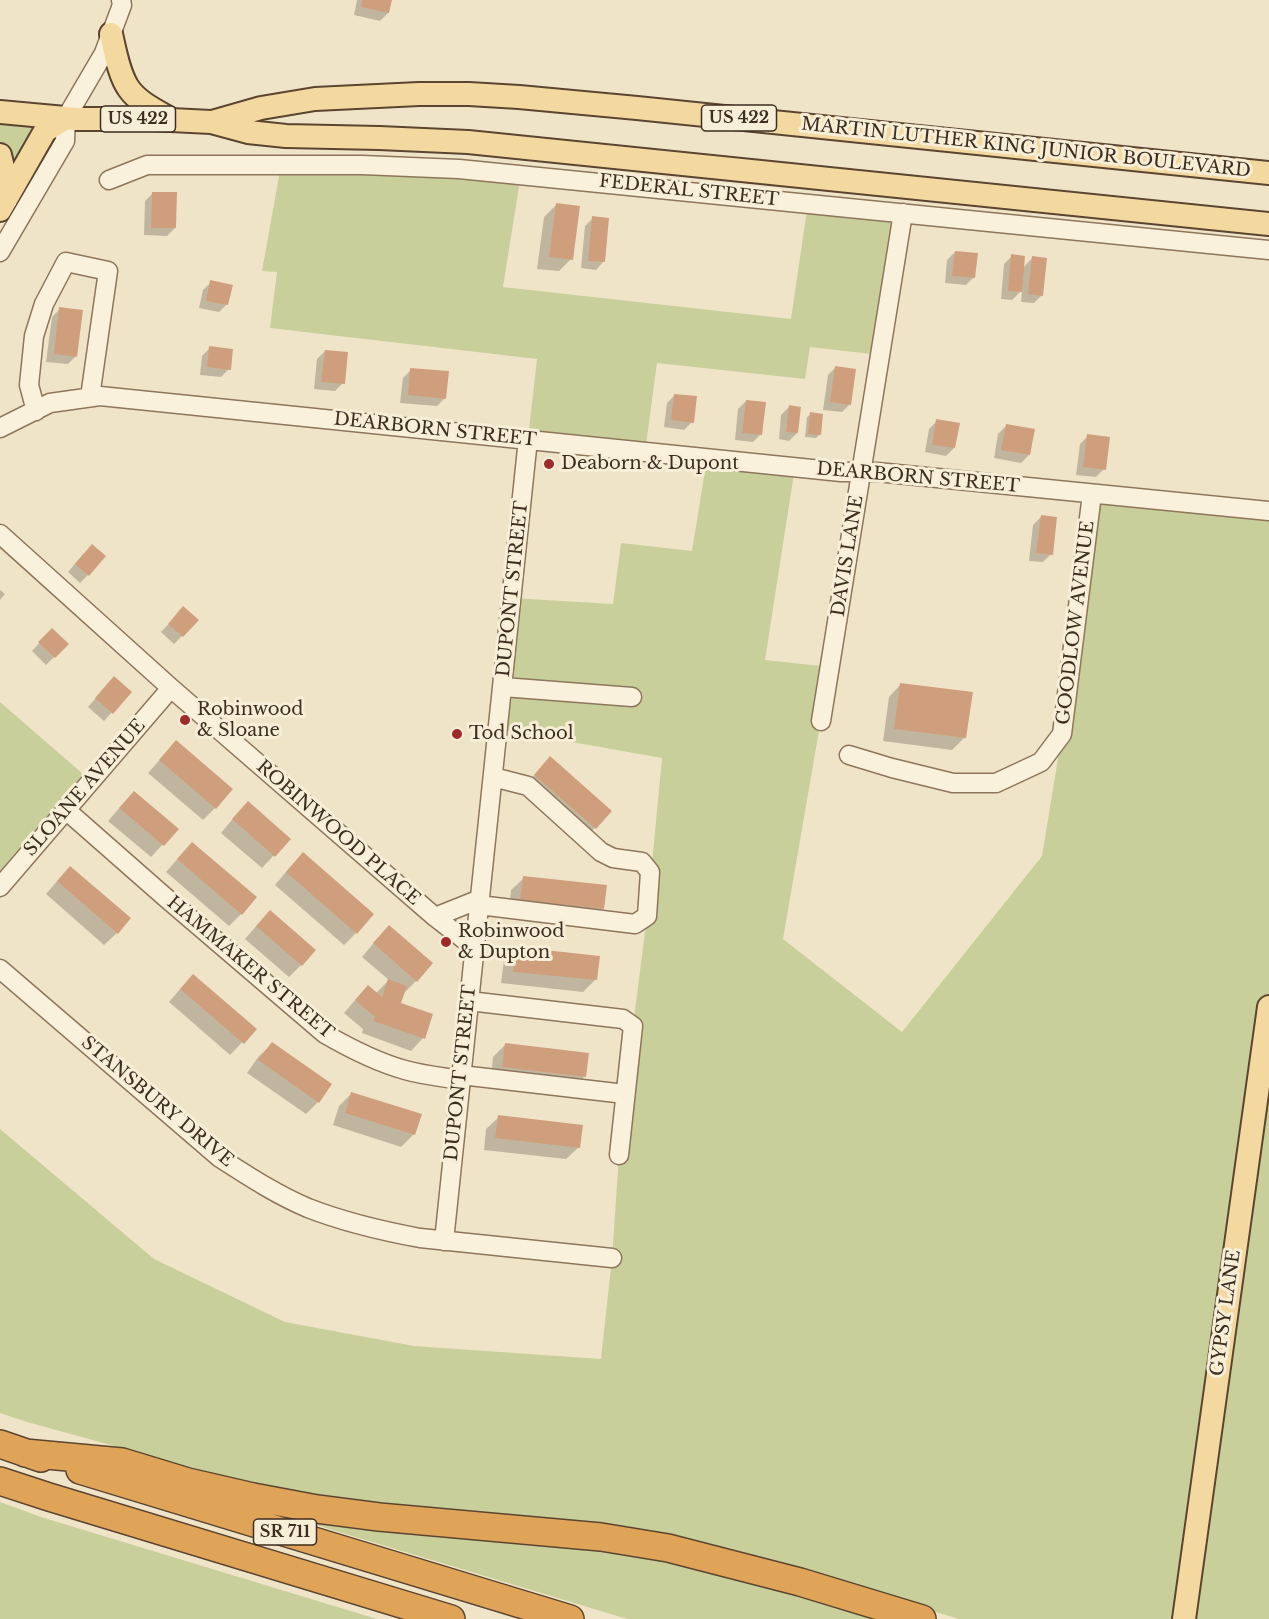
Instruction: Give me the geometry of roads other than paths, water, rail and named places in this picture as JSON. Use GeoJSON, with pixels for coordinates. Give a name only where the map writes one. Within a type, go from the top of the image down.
{"type":"FeatureCollection","features":[{"type":"Feature","properties":{"kind":"highway","name":"SR 711"},"geometry":{"type":"LineString","coordinates":[[12,1449],[570,1619]]}},
{"type":"Feature","properties":{"kind":"highway"},"geometry":{"type":"LineString","coordinates":[[12,1449],[122,1462],[199,1484],[317,1509],[379,1517],[601,1537],[668,1548],[800,1582],[922,1619]]}},
{"type":"Feature","properties":{"kind":"highway","name":"SR 711"},"geometry":{"type":"LineString","coordinates":[[0,1481],[451,1619]]}},
{"type":"Feature","properties":{"kind":"main road"},"geometry":{"type":"LineString","coordinates":[[111,34],[119,68],[128,88],[143,103],[173,120]]}},
{"type":"Feature","properties":{"kind":"main road","name":"MARTIN LUTHER KING JUNIOR BOULEVARD"},"geometry":{"type":"LineString","coordinates":[[210,122],[261,108],[315,99],[419,94],[479,94],[625,106],[1269,173]]}},
{"type":"Feature","properties":{"kind":"main road","name":"MARTIN LUTHER KING JUNIOR BOULEVARD"},"geometry":{"type":"LineString","coordinates":[[0,112],[66,118],[210,122],[248,132],[286,136],[468,142],[1269,224]]}},
{"type":"Feature","properties":{"kind":"main road"},"geometry":{"type":"LineString","coordinates":[[3,205],[45,131],[66,118]]}},
{"type":"Feature","properties":{"kind":"main road"},"geometry":{"type":"LineString","coordinates":[[0,155],[6,180],[3,205]]}},
{"type":"Feature","properties":{"kind":"main road","name":"GYPSY LANE"},"geometry":{"type":"LineString","coordinates":[[1184,1619],[1269,1007]]}},
{"type":"Feature","properties":{"kind":"street"},"geometry":{"type":"LineString","coordinates":[[0,252],[65,141],[66,118],[104,53],[122,5],[121,0]]}},
{"type":"Feature","properties":{"kind":"street","name":"FEDERAL STREET"},"geometry":{"type":"LineString","coordinates":[[109,180],[147,165],[362,165],[437,168],[572,179],[1269,250]]}},
{"type":"Feature","properties":{"kind":"street","name":"DAVIS LANE"},"geometry":{"type":"LineString","coordinates":[[821,721],[903,213]]}},
{"type":"Feature","properties":{"kind":"street"},"geometry":{"type":"LineString","coordinates":[[36,411],[29,385],[34,336],[44,304],[66,262],[108,272],[90,397]]}},
{"type":"Feature","properties":{"kind":"street","name":"DEARBORN STREET"},"geometry":{"type":"LineString","coordinates":[[0,428],[50,403],[100,396],[841,472],[877,472],[1269,511]]}},
{"type":"Feature","properties":{"kind":"street","name":"DUPONT STREET"},"geometry":{"type":"LineString","coordinates":[[444,1240],[528,439]]}},
{"type":"Feature","properties":{"kind":"street","name":"GOODLOW AVENUE"},"geometry":{"type":"LineString","coordinates":[[849,755],[953,783],[996,783],[1041,762],[1062,734],[1092,494]]}},
{"type":"Feature","properties":{"kind":"street","name":"ROBINWOOD PLACE"},"geometry":{"type":"LineString","coordinates":[[0,534],[171,688],[475,948]]}},
{"type":"Feature","properties":{"kind":"street"},"geometry":{"type":"LineString","coordinates":[[503,687],[632,697]]}},
{"type":"Feature","properties":{"kind":"street","name":"SLOANE AVENUE"},"geometry":{"type":"LineString","coordinates":[[0,887],[171,688]]}},
{"type":"Feature","properties":{"kind":"street"},"geometry":{"type":"LineString","coordinates":[[480,902],[635,924],[647,916],[650,872],[642,862],[613,858],[601,852],[528,786],[493,777]]}},
{"type":"Feature","properties":{"kind":"street","name":"HAMMAKER STREET"},"geometry":{"type":"LineString","coordinates":[[66,810],[325,1034],[354,1050],[407,1071],[626,1094]]}},
{"type":"Feature","properties":{"kind":"street","name":"ROBINWOOD PLACE"},"geometry":{"type":"LineString","coordinates":[[435,916],[480,902]]}},
{"type":"Feature","properties":{"kind":"street","name":"STANSBURY DRIVE"},"geometry":{"type":"LineString","coordinates":[[0,969],[220,1158],[288,1198],[343,1221],[390,1233],[612,1258]]}},
{"type":"Feature","properties":{"kind":"street"},"geometry":{"type":"LineString","coordinates":[[469,1001],[623,1019],[633,1026],[619,1155]]}},
{"type":"Feature","properties":{"kind":"place","name":"Deaborn & Dupont"},"geometry":{"type":"Point","coordinates":[549,464]}},
{"type":"Feature","properties":{"kind":"place","name":"Robinwood & Sloane"},"geometry":{"type":"Point","coordinates":[185,720]}},
{"type":"Feature","properties":{"kind":"place","name":"Tod School"},"geometry":{"type":"Point","coordinates":[457,734]}},
{"type":"Feature","properties":{"kind":"place","name":"Robinwood & Dupton"},"geometry":{"type":"Point","coordinates":[446,942]}}]}
